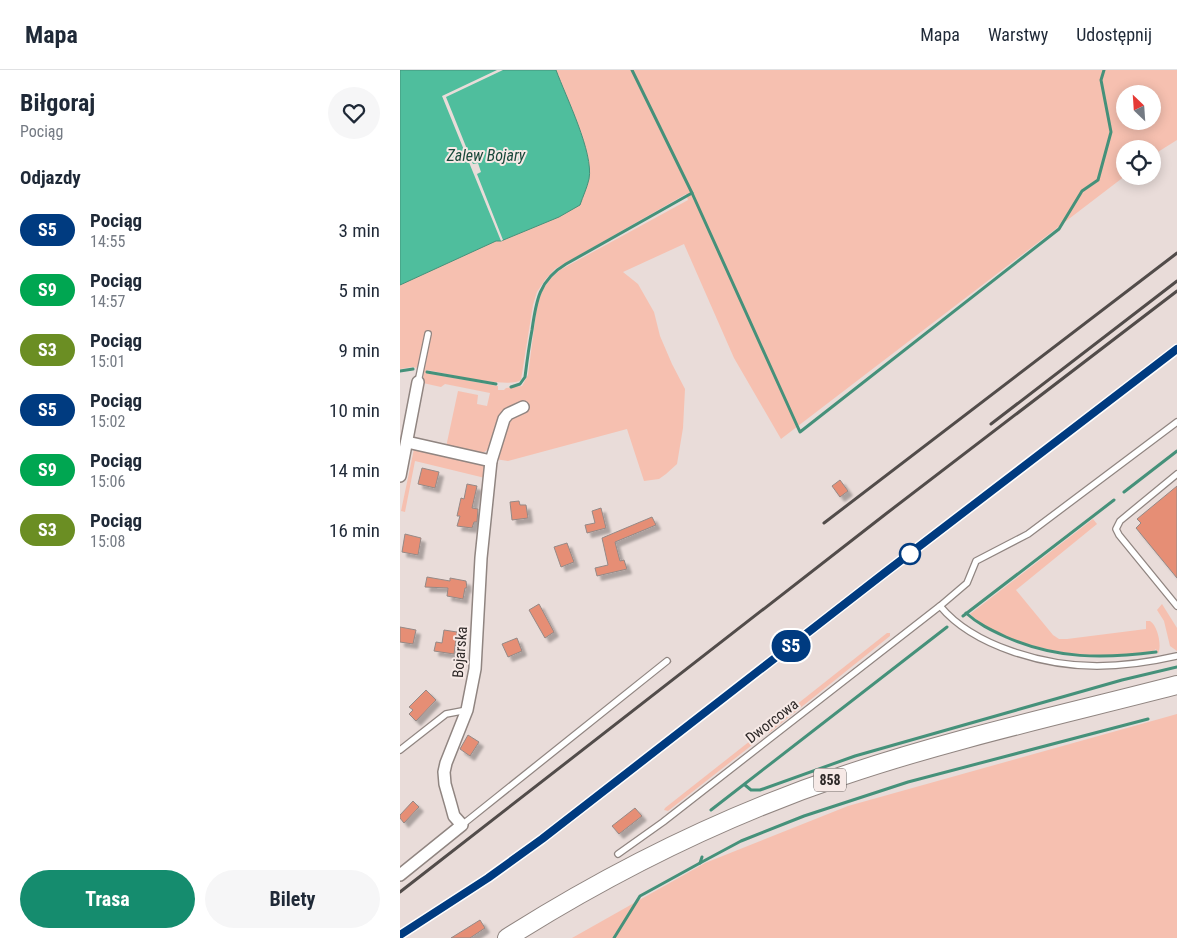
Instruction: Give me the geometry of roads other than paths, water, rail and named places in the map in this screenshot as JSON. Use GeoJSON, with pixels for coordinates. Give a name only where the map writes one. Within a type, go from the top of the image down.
{"type":"FeatureCollection","features":[{"type":"Feature","properties":{"kind":"main road","name":"858"},"geometry":{"type":"LineString","coordinates":[[507,938],[563,903],[644,859],[718,824],[798,792],[904,757],[1177,685]]}},
{"type":"Feature","properties":{"kind":"street"},"geometry":{"type":"LineString","coordinates":[[400,476],[418,382]]}},
{"type":"Feature","properties":{"kind":"street","name":"Bojarska"},"geometry":{"type":"LineString","coordinates":[[462,825],[454,816],[445,784],[444,772],[466,710],[475,668],[481,558],[491,461],[504,419],[508,414],[523,407]]}},
{"type":"Feature","properties":{"kind":"street"},"geometry":{"type":"LineString","coordinates":[[407,442],[491,461]]}},
{"type":"Feature","properties":{"kind":"street"},"geometry":{"type":"LineString","coordinates":[[400,875],[462,825]]}},
{"type":"Feature","properties":{"kind":"lane"},"geometry":{"type":"LineString","coordinates":[[418,382],[428,334]]}},
{"type":"Feature","properties":{"kind":"lane","name":"Dworcowa"},"geometry":{"type":"LineString","coordinates":[[618,854],[663,822],[940,606],[967,583],[976,561],[1028,534],[1177,422]]}},
{"type":"Feature","properties":{"kind":"lane"},"geometry":{"type":"LineString","coordinates":[[1177,474],[1120,521],[1116,529],[1177,606]]}},
{"type":"Feature","properties":{"kind":"lane"},"geometry":{"type":"LineString","coordinates":[[940,606],[948,616],[994,645],[1060,663],[1115,666],[1177,656]]}},
{"type":"Feature","properties":{"kind":"lane"},"geometry":{"type":"LineString","coordinates":[[462,825],[667,661]]}},
{"type":"Feature","properties":{"kind":"lane"},"geometry":{"type":"LineString","coordinates":[[400,750],[446,714],[466,710]]}},
{"type":"Feature","properties":{"kind":"water","name":"Zalew Bojary"},"geometry":{"type":"Polygon","coordinates":[[[400,70],[556,70],[578,125],[587,155],[589,179],[580,205],[559,217],[501,241],[496,241],[400,285],[400,70]]]}},
{"type":"Feature","properties":{"kind":"waterway"},"geometry":{"type":"LineString","coordinates":[[632,70],[692,193],[800,432],[1059,229],[1082,191],[1098,180],[1111,132],[1101,80],[1104,70]]}},
{"type":"Feature","properties":{"kind":"waterway"},"geometry":{"type":"LineString","coordinates":[[511,387],[520,384],[525,377],[537,301],[544,284],[550,277],[566,264],[692,193]]}},
{"type":"Feature","properties":{"kind":"waterway"},"geometry":{"type":"LineString","coordinates":[[400,371],[413,369]]}},
{"type":"Feature","properties":{"kind":"waterway"},"geometry":{"type":"LineString","coordinates":[[427,372],[496,384]]}},
{"type":"Feature","properties":{"kind":"waterway"},"geometry":{"type":"LineString","coordinates":[[1124,492],[1177,451]]}},
{"type":"Feature","properties":{"kind":"waterway"},"geometry":{"type":"LineString","coordinates":[[963,616],[1114,500]]}},
{"type":"Feature","properties":{"kind":"waterway"},"geometry":{"type":"LineString","coordinates":[[966,613],[980,624],[1000,634],[1043,650],[1098,656],[1156,652]]}},
{"type":"Feature","properties":{"kind":"waterway"},"geometry":{"type":"LineString","coordinates":[[711,810],[947,627]]}},
{"type":"Feature","properties":{"kind":"waterway"},"geometry":{"type":"LineString","coordinates":[[745,785],[751,790],[760,790],[855,756],[1122,680],[1177,667]]}},
{"type":"Feature","properties":{"kind":"waterway"},"geometry":{"type":"LineString","coordinates":[[700,863],[741,841],[804,816],[908,782],[1148,719]]}},
{"type":"Feature","properties":{"kind":"waterway"},"geometry":{"type":"LineString","coordinates":[[614,938],[640,896],[700,863],[702,857]]}},
{"type":"Feature","properties":{"kind":"railway"},"geometry":{"type":"LineString","coordinates":[[824,523],[1177,253]]}},
{"type":"Feature","properties":{"kind":"railway"},"geometry":{"type":"LineString","coordinates":[[991,424],[1177,281]]}},
{"type":"Feature","properties":{"kind":"railway"},"geometry":{"type":"LineString","coordinates":[[400,892],[887,513],[1177,291]]}},
{"type":"Feature","properties":{"kind":"railway"},"geometry":{"type":"LineString","coordinates":[[400,935],[488,878],[543,839],[887,571],[1177,349]]}},
{"type":"Feature","properties":{"kind":"train","name":"S5"},"geometry":{"type":"LineString","coordinates":[[400,935],[488,878],[542,839],[1177,349]]}}]}
